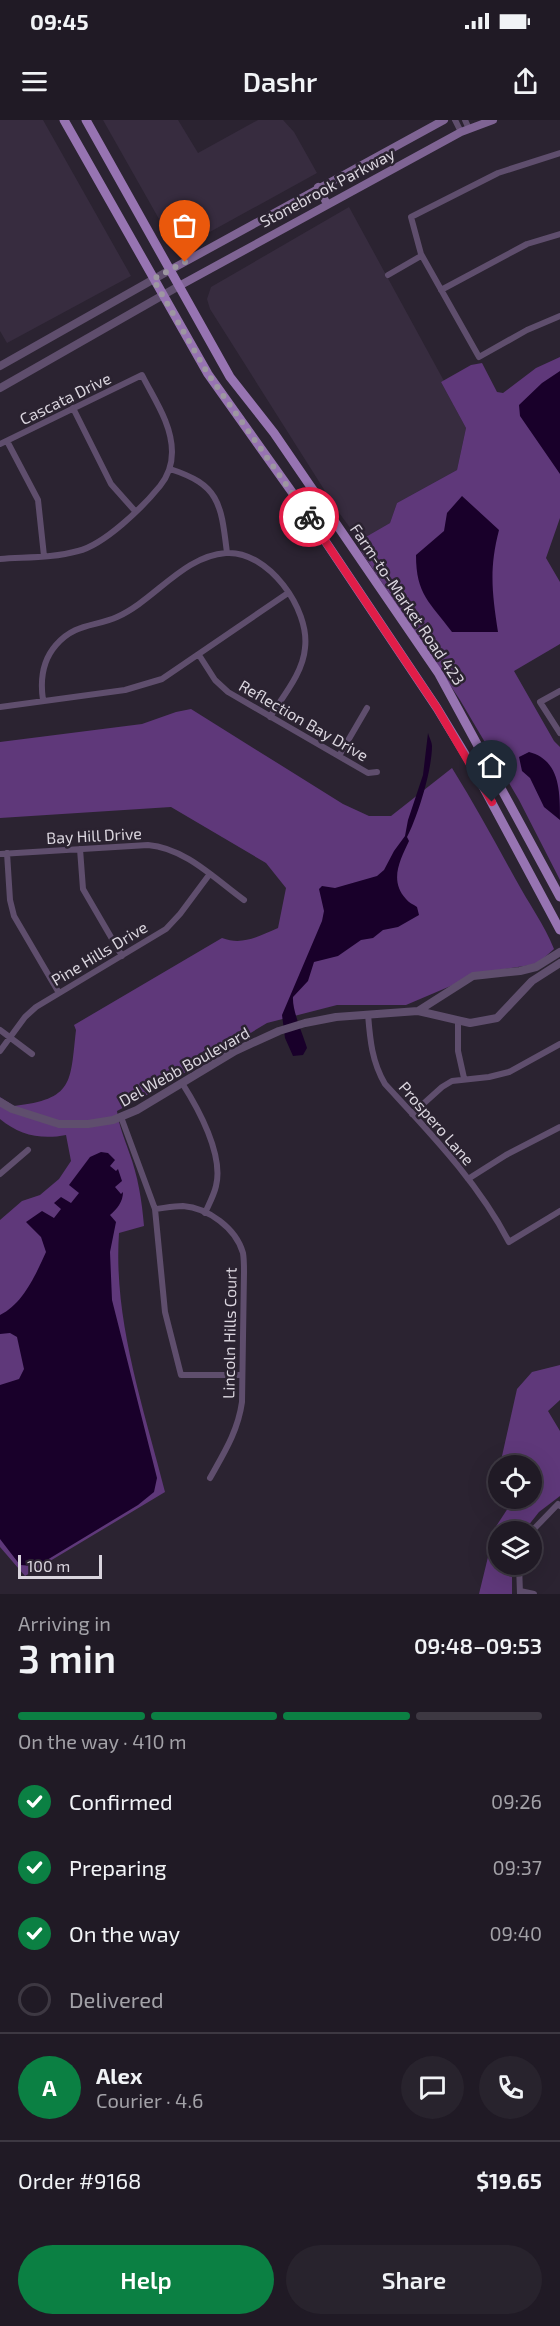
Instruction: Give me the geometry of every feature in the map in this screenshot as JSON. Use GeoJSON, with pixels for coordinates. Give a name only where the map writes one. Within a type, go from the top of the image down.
{"type":"FeatureCollection","features":[{"type":"Feature","properties":{"kind":"main road","name":"Farm-to-Market Road 423"},"geometry":{"type":"LineString","coordinates":[[64,120],[208,374],[335,556],[437,708],[471,764],[560,930]]}},
{"type":"Feature","properties":{"kind":"main road","name":"Farm-to-Market Road 423"},"geometry":{"type":"LineString","coordinates":[[86,120],[230,377],[274,433],[439,674],[560,897]]}},
{"type":"Feature","properties":{"kind":"main road","name":"Stonebrook Parkway"},"geometry":{"type":"LineString","coordinates":[[170,270],[444,120]]}},
{"type":"Feature","properties":{"kind":"main road","name":"Stonebrook Parkway"},"geometry":{"type":"LineString","coordinates":[[179,286],[465,127],[493,120]]}},
{"type":"Feature","properties":{"kind":"main road"},"geometry":{"type":"LineString","coordinates":[[318,187],[327,204]]}},
{"type":"Feature","properties":{"kind":"main road"},"geometry":{"type":"LineString","coordinates":[[258,444],[274,433]]}},
{"type":"Feature","properties":{"kind":"main road"},"geometry":{"type":"LineString","coordinates":[[335,556],[351,545]]}},
{"type":"Feature","properties":{"kind":"street"},"geometry":{"type":"LineString","coordinates":[[455,120],[465,127]]}},
{"type":"Feature","properties":{"kind":"street"},"geometry":{"type":"LineString","coordinates":[[560,153],[498,172],[411,217],[422,256],[479,357],[527,330],[560,316]]}},
{"type":"Feature","properties":{"kind":"street"},"geometry":{"type":"LineString","coordinates":[[441,290],[527,244],[560,234]]}},
{"type":"Feature","properties":{"kind":"street"},"geometry":{"type":"LineString","coordinates":[[388,275],[422,256]]}},
{"type":"Feature","properties":{"kind":"street"},"geometry":{"type":"LineString","coordinates":[[0,366],[170,270]]}},
{"type":"Feature","properties":{"kind":"street"},"geometry":{"type":"LineString","coordinates":[[0,388],[179,286]]}},
{"type":"Feature","properties":{"kind":"street","name":"Cascata Drive"},"geometry":{"type":"LineString","coordinates":[[0,444],[142,375],[164,417],[169,433],[172,451],[170,469]]}},
{"type":"Feature","properties":{"kind":"street"},"geometry":{"type":"LineString","coordinates":[[73,408],[111,484],[135,512]]}},
{"type":"Feature","properties":{"kind":"street"},"geometry":{"type":"LineString","coordinates":[[8,441],[38,500],[44,556]]}},
{"type":"Feature","properties":{"kind":"street"},"geometry":{"type":"LineString","coordinates":[[0,559],[80,551],[100,541],[135,512],[161,485],[170,469],[192,476],[206,486],[215,498],[222,513],[227,553]]}},
{"type":"Feature","properties":{"kind":"street"},"geometry":{"type":"LineString","coordinates":[[43,700],[41,685],[47,659],[56,645],[68,635],[81,627],[115,618],[134,609],[192,565],[208,556],[227,553],[244,554],[259,561],[288,592],[305,626],[306,647],[298,672],[270,717]]}},
{"type":"Feature","properties":{"kind":"street"},"geometry":{"type":"LineString","coordinates":[[0,708],[125,690],[162,679],[288,592]]}},
{"type":"Feature","properties":{"kind":"street","name":"Reflection Bay Drive"},"geometry":{"type":"LineString","coordinates":[[199,655],[215,680],[228,692],[368,773],[376,772]]}},
{"type":"Feature","properties":{"kind":"street"},"geometry":{"type":"LineString","coordinates":[[560,691],[540,702],[560,733]]}},
{"type":"Feature","properties":{"kind":"street"},"geometry":{"type":"LineString","coordinates":[[339,756],[367,708]]}},
{"type":"Feature","properties":{"kind":"street","name":"Bay Hill Drive"},"geometry":{"type":"LineString","coordinates":[[3,853],[164,846],[180,854],[244,900]]}},
{"type":"Feature","properties":{"kind":"street"},"geometry":{"type":"LineString","coordinates":[[80,849],[83,889],[122,956]]}},
{"type":"Feature","properties":{"kind":"street"},"geometry":{"type":"LineString","coordinates":[[3,853],[14,916],[59,993]]}},
{"type":"Feature","properties":{"kind":"street","name":"Pine Hills Drive"},"geometry":{"type":"LineString","coordinates":[[0,1051],[25,1017],[36,1007],[165,929],[180,914],[209,875]]}},
{"type":"Feature","properties":{"kind":"street","name":"Del Webb Boulevard"},"geometry":{"type":"LineString","coordinates":[[418,1011],[473,976],[536,967],[560,952]]}},
{"type":"Feature","properties":{"kind":"street","name":"Del Webb Boulevard"},"geometry":{"type":"LineString","coordinates":[[0,1102],[12,1109],[59,1124],[88,1124],[122,1117],[235,1051],[279,1031],[305,1023],[336,1017],[418,1011],[470,1023],[497,1018],[532,981],[560,963]]}},
{"type":"Feature","properties":{"kind":"street","name":"Prospero Lane"},"geometry":{"type":"LineString","coordinates":[[368,1014],[370,1045],[378,1072],[385,1084],[443,1147],[468,1179],[508,1242],[560,1211]]}},
{"type":"Feature","properties":{"kind":"street"},"geometry":{"type":"LineString","coordinates":[[458,1020],[458,1051],[464,1078]]}},
{"type":"Feature","properties":{"kind":"street"},"geometry":{"type":"LineString","coordinates":[[0,1030],[32,1054]]}},
{"type":"Feature","properties":{"kind":"street"},"geometry":{"type":"LineString","coordinates":[[412,1114],[442,1087],[464,1078],[489,1077],[509,1072],[560,1044]]}},
{"type":"Feature","properties":{"kind":"street"},"geometry":{"type":"LineString","coordinates":[[182,1083],[202,1117],[217,1167],[216,1185],[205,1213]]}},
{"type":"Feature","properties":{"kind":"street"},"geometry":{"type":"LineString","coordinates":[[122,1117],[155,1209],[165,1312],[181,1376],[242,1375]]}},
{"type":"Feature","properties":{"kind":"street"},"geometry":{"type":"LineString","coordinates":[[468,1179],[506,1155],[560,1127]]}},
{"type":"Feature","properties":{"kind":"street"},"geometry":{"type":"LineString","coordinates":[[0,1174],[28,1150]]}},
{"type":"Feature","properties":{"kind":"street","name":"Lincoln Hills Court"},"geometry":{"type":"LineString","coordinates":[[155,1209],[182,1206],[199,1209],[220,1221],[234,1235],[243,1253],[240,1419],[233,1439],[210,1478]]}},
{"type":"Feature","properties":{"kind":"street"},"geometry":{"type":"LineString","coordinates":[[542,1521],[559,1505]]}},
{"type":"Feature","properties":{"kind":"street"},"geometry":{"type":"LineString","coordinates":[[519,1575],[520,1593],[534,1594]]}},
{"type":"Feature","properties":{"kind":"shaded area"},"geometry":{"type":"Polygon","coordinates":[[[0,120],[43,120],[131,276],[7,343],[0,331],[0,120]]]}},
{"type":"Feature","properties":{"kind":"shaded area"},"geometry":{"type":"Polygon","coordinates":[[[103,120],[178,120],[198,153],[258,120],[283,120],[294,132],[317,173],[188,244],[172,242],[103,120]]]}},
{"type":"Feature","properties":{"kind":"shaded area"},"geometry":{"type":"Polygon","coordinates":[[[349,207],[444,381],[441,382],[466,428],[457,470],[397,503],[390,523],[364,538],[362,544],[337,510],[210,309],[207,299],[211,287],[349,207]]]}},
{"type":"Feature","properties":{"kind":"shaded area"},"geometry":{"type":"Polygon","coordinates":[[[560,357],[560,518],[546,558],[560,582],[560,644],[514,671],[554,741],[560,747],[560,880],[519,800],[460,700],[361,551],[364,538],[390,523],[397,503],[457,470],[466,428],[441,382],[471,365],[482,363],[497,392],[503,393],[536,368],[560,357]]]}},
{"type":"Feature","properties":{"kind":"shaded area"},"geometry":{"type":"Polygon","coordinates":[[[560,371],[560,474],[520,416],[519,405],[542,383],[560,371]]]}},
{"type":"Feature","properties":{"kind":"shaded area"},"geometry":{"type":"Polygon","coordinates":[[[462,496],[499,530],[494,557],[493,581],[498,632],[452,632],[431,605],[419,580],[416,555],[444,531],[447,513],[462,496]]]}},
{"type":"Feature","properties":{"kind":"shaded area"},"geometry":{"type":"Polygon","coordinates":[[[191,709],[343,804],[369,816],[391,816],[452,768],[554,949],[537,964],[492,971],[406,1005],[337,1005],[267,1023],[117,1111],[137,1179],[144,1226],[119,1233],[118,1266],[125,1331],[165,1492],[25,1576],[0,1547],[0,1220],[22,1201],[40,1195],[59,1179],[71,1161],[66,1135],[48,1137],[31,1135],[15,1129],[0,1119],[0,1097],[14,1106],[48,1099],[58,1093],[70,1075],[76,1030],[74,1025],[222,938],[244,940],[278,928],[286,888],[266,863],[171,807],[0,818],[0,742],[142,724],[191,709]]]}},
{"type":"Feature","properties":{"kind":"shaded area"},"geometry":{"type":"Polygon","coordinates":[[[428,733],[432,743],[430,767],[420,805],[407,837],[409,841],[397,878],[401,892],[417,907],[419,915],[398,927],[383,930],[373,938],[361,940],[338,956],[314,962],[308,981],[293,997],[296,1016],[307,1048],[303,1055],[293,1056],[285,1038],[282,1015],[322,921],[324,911],[319,889],[322,886],[335,888],[377,876],[384,870],[405,836],[423,775],[428,733]]]}},
{"type":"Feature","properties":{"kind":"shaded area"},"geometry":{"type":"Polygon","coordinates":[[[529,752],[539,756],[552,769],[560,798],[560,820],[544,807],[530,778],[522,771],[519,757],[529,752]]]}},
{"type":"Feature","properties":{"kind":"shaded area"},"geometry":{"type":"Polygon","coordinates":[[[101,1152],[108,1153],[115,1160],[110,1166],[116,1171],[118,1169],[122,1181],[115,1187],[121,1194],[123,1192],[122,1199],[110,1215],[116,1222],[110,1252],[112,1300],[157,1478],[154,1492],[138,1505],[47,1560],[34,1566],[20,1565],[0,1539],[0,1385],[19,1379],[24,1369],[17,1337],[10,1333],[0,1334],[0,1315],[22,1296],[46,1252],[41,1237],[26,1222],[42,1211],[54,1218],[61,1209],[54,1203],[61,1197],[71,1203],[79,1193],[69,1185],[90,1157],[101,1152]]]}},
{"type":"Feature","properties":{"kind":"shaded area"},"geometry":{"type":"Polygon","coordinates":[[[560,1365],[560,1400],[548,1411],[560,1431],[560,1496],[539,1512],[532,1521],[500,1521],[507,1509],[542,1509],[542,1455],[502,1455],[517,1389],[532,1372],[560,1365]]]}},
{"type":"Feature","properties":{"kind":"shaded area"},"geometry":{"type":"Polygon","coordinates":[[[488,1557],[488,1575],[512,1575],[512,1594],[479,1594],[488,1557]]]}},
{"type":"Feature","properties":{"kind":"way so far"},"geometry":{"type":"LineString","coordinates":[[185,262],[153,279],[208,374],[309,517]]}},
{"type":"Feature","properties":{"kind":"route"},"geometry":{"type":"LineString","coordinates":[[309,517],[437,708],[492,802]]}}]}
